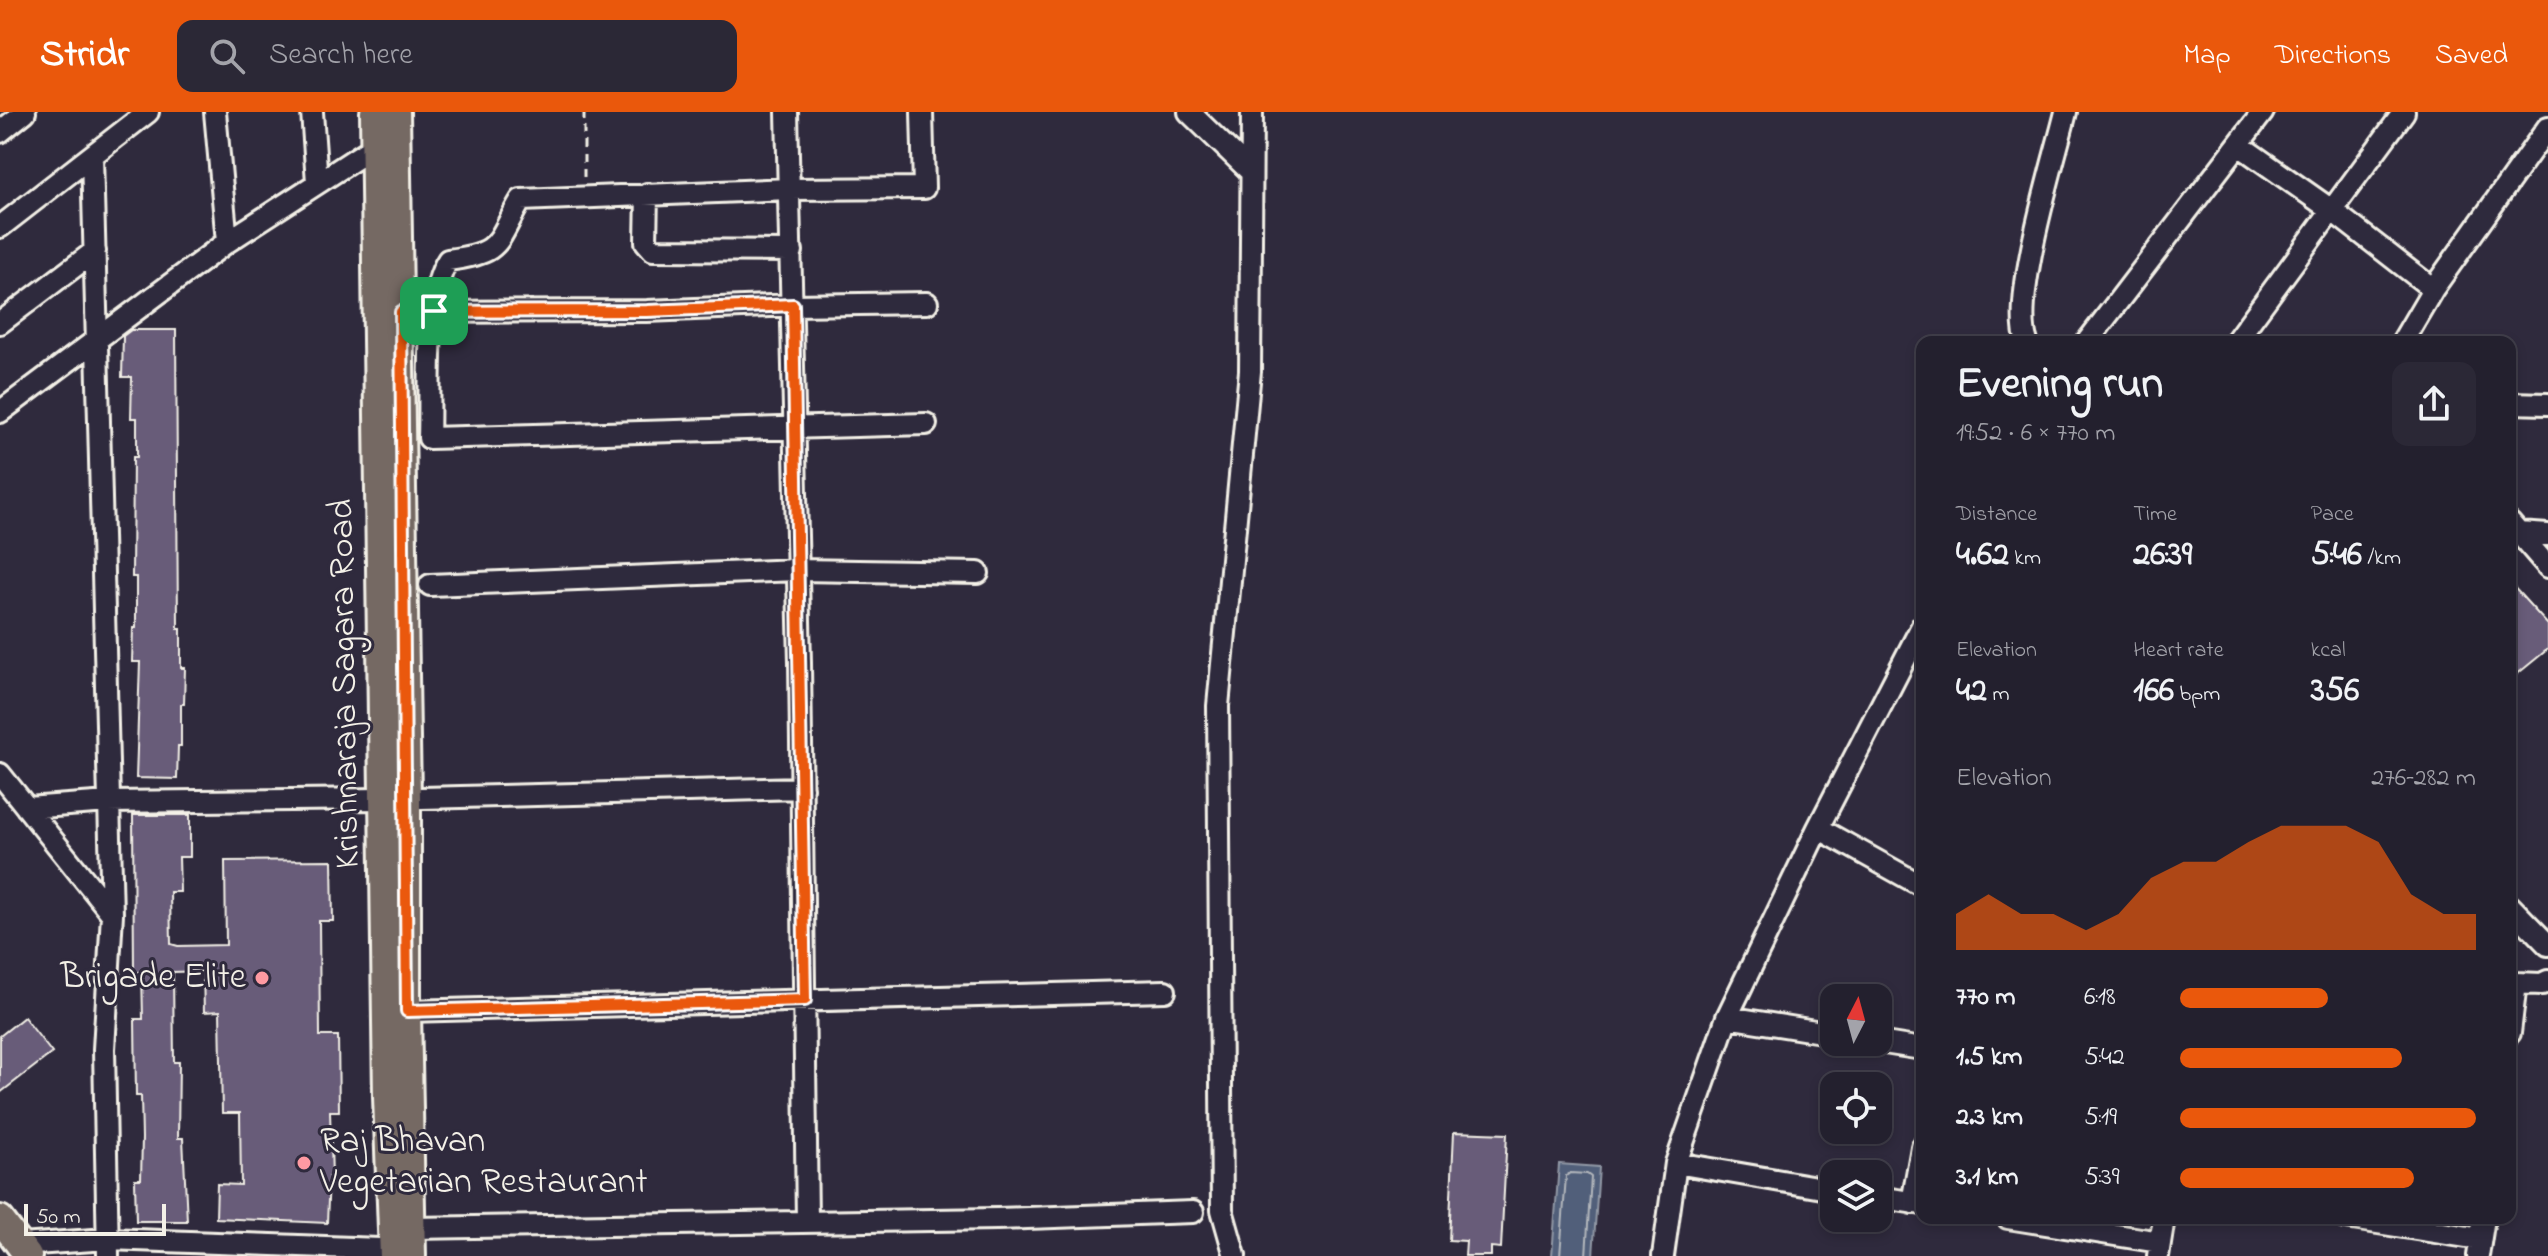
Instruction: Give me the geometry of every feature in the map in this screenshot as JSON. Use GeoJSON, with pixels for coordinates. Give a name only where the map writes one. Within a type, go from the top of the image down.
{"type":"FeatureCollection","features":[{"type":"Feature","properties":{"kind":"main road","name":"Krishnaraja Sagara Road"},"geometry":{"type":"LineString","coordinates":[[374,112],[395,799],[407,1011],[405,1248]]}},
{"type":"Feature","properties":{"kind":"main road","name":"Krishnaraja Sagara Road"},"geometry":{"type":"LineString","coordinates":[[396,112],[401,312],[400,438],[387,1097],[405,1248]]}},
{"type":"Feature","properties":{"kind":"main road"},"geometry":{"type":"LineString","coordinates":[[0,1219],[24,1251]]}},
{"type":"Feature","properties":{"kind":"street"},"geometry":{"type":"LineString","coordinates":[[0,132],[25,112]]}},
{"type":"Feature","properties":{"kind":"street"},"geometry":{"type":"LineString","coordinates":[[0,227],[148,112]]}},
{"type":"Feature","properties":{"kind":"street"},"geometry":{"type":"LineString","coordinates":[[215,112],[227,242]]}},
{"type":"Feature","properties":{"kind":"street"},"geometry":{"type":"LineString","coordinates":[[312,112],[317,182]]}},
{"type":"Feature","properties":{"kind":"street"},"geometry":{"type":"LineString","coordinates":[[787,112],[802,788],[807,1222]]}},
{"type":"Feature","properties":{"kind":"street"},"geometry":{"type":"LineString","coordinates":[[922,112],[924,188],[790,189],[521,200],[499,242],[490,251],[448,260],[437,287],[430,350],[429,438],[926,424]]}},
{"type":"Feature","properties":{"kind":"street"},"geometry":{"type":"LineString","coordinates":[[1189,112],[1251,172]]}},
{"type":"Feature","properties":{"kind":"street"},"geometry":{"type":"LineString","coordinates":[[1235,1256],[1222,1210],[1218,706],[1250,371],[1252,112]]}},
{"type":"Feature","properties":{"kind":"street"},"geometry":{"type":"LineString","coordinates":[[2025,336],[2024,288],[2066,112]]}},
{"type":"Feature","properties":{"kind":"street"},"geometry":{"type":"LineString","coordinates":[[2092,336],[2263,112]]}},
{"type":"Feature","properties":{"kind":"street"},"geometry":{"type":"LineString","coordinates":[[2239,336],[2404,112]]}},
{"type":"Feature","properties":{"kind":"street"},"geometry":{"type":"LineString","coordinates":[[2406,336],[2433,289],[2548,127]]}},
{"type":"Feature","properties":{"kind":"street"},"geometry":{"type":"LineString","coordinates":[[2239,145],[2330,209],[2433,289]]}},
{"type":"Feature","properties":{"kind":"street"},"geometry":{"type":"LineString","coordinates":[[0,412],[227,242],[375,146]]}},
{"type":"Feature","properties":{"kind":"street"},"geometry":{"type":"LineString","coordinates":[[92,156],[112,914],[104,1049],[108,1248]]}},
{"type":"Feature","properties":{"kind":"street"},"geometry":{"type":"LineString","coordinates":[[647,194],[646,242],[653,250],[792,251]]}},
{"type":"Feature","properties":{"kind":"street"},"geometry":{"type":"LineString","coordinates":[[0,323],[95,251]]}},
{"type":"Feature","properties":{"kind":"street"},"geometry":{"type":"LineString","coordinates":[[401,312],[647,311],[927,303]]}},
{"type":"Feature","properties":{"kind":"street"},"geometry":{"type":"LineString","coordinates":[[2516,403],[2548,404]]}},
{"type":"Feature","properties":{"kind":"street"},"geometry":{"type":"LineString","coordinates":[[2516,528],[2548,535]]}},
{"type":"Feature","properties":{"kind":"street"},"geometry":{"type":"LineString","coordinates":[[2516,530],[2548,567]]}},
{"type":"Feature","properties":{"kind":"street"},"geometry":{"type":"LineString","coordinates":[[430,585],[798,570],[978,573]]}},
{"type":"Feature","properties":{"kind":"street"},"geometry":{"type":"LineString","coordinates":[[1663,1256],[1676,1163],[1727,1017],[1818,828],[1916,638]]}},
{"type":"Feature","properties":{"kind":"street"},"geometry":{"type":"LineString","coordinates":[[0,774],[112,914]]}},
{"type":"Feature","properties":{"kind":"street"},"geometry":{"type":"LineString","coordinates":[[27,808],[109,802],[395,799],[802,788]]}},
{"type":"Feature","properties":{"kind":"street"},"geometry":{"type":"LineString","coordinates":[[1818,828],[1916,883]]}},
{"type":"Feature","properties":{"kind":"street"},"geometry":{"type":"LineString","coordinates":[[2516,912],[2548,945]]}},
{"type":"Feature","properties":{"kind":"street"},"geometry":{"type":"LineString","coordinates":[[2516,982],[2542,984],[2548,981]]}},
{"type":"Feature","properties":{"kind":"street"},"geometry":{"type":"LineString","coordinates":[[407,1011],[1165,991]]}},
{"type":"Feature","properties":{"kind":"street"},"geometry":{"type":"LineString","coordinates":[[1727,1017],[1820,1032]]}},
{"type":"Feature","properties":{"kind":"street"},"geometry":{"type":"LineString","coordinates":[[1892,1044],[1916,1048]]}},
{"type":"Feature","properties":{"kind":"street"},"geometry":{"type":"LineString","coordinates":[[1676,1163],[1820,1188]]}},
{"type":"Feature","properties":{"kind":"street"},"geometry":{"type":"LineString","coordinates":[[1892,1200],[1916,1204]]}},
{"type":"Feature","properties":{"kind":"street"},"geometry":{"type":"LineString","coordinates":[[24,1251],[405,1248],[807,1222],[1193,1212]]}},
{"type":"Feature","properties":{"kind":"street"},"geometry":{"type":"LineString","coordinates":[[2037,1224],[2159,1249],[2163,1224]]}},
{"type":"Feature","properties":{"kind":"street"},"geometry":{"type":"LineString","coordinates":[[2373,1224],[2479,1248],[2483,1224]]}},
{"type":"Feature","properties":{"kind":"path"},"geometry":{"type":"LineString","coordinates":[[584,112],[584,196]]}},
{"type":"Feature","properties":{"kind":"water"},"geometry":{"type":"Polygon","coordinates":[[[1559,1164],[1599,1167],[1593,1256],[1552,1256],[1559,1164]]]}},
{"type":"Feature","properties":{"kind":"building"},"geometry":{"type":"Polygon","coordinates":[[[131,330],[176,330],[178,629],[181,629],[181,668],[185,668],[177,779],[136,778],[140,662],[132,662],[136,577],[132,577],[133,457],[137,457],[137,418],[131,418],[132,377],[122,377],[123,336],[131,330]]]}},
{"type":"Feature","properties":{"kind":"building"},"geometry":{"type":"Polygon","coordinates":[[[2516,590],[2548,625],[2548,649],[2516,675],[2516,590]]]}},
{"type":"Feature","properties":{"kind":"building"},"geometry":{"type":"Polygon","coordinates":[[[133,815],[190,815],[190,857],[179,857],[180,892],[170,892],[171,944],[178,946],[226,945],[225,861],[332,860],[333,921],[319,921],[320,1036],[338,1036],[339,1111],[330,1111],[332,1177],[329,1177],[327,1223],[216,1218],[217,1184],[241,1185],[240,1113],[222,1113],[220,1011],[204,1012],[203,971],[173,972],[174,1062],[179,1062],[178,1138],[183,1138],[187,1221],[136,1221],[135,1179],[141,1179],[142,1138],[141,1096],[136,1096],[135,1019],[143,1019],[142,972],[134,972],[133,815]]]}},
{"type":"Feature","properties":{"kind":"building"},"geometry":{"type":"Polygon","coordinates":[[[24,1017],[52,1053],[0,1093],[0,1036],[24,1017]]]}},
{"type":"Feature","properties":{"kind":"building"},"geometry":{"type":"Polygon","coordinates":[[[1454,1132],[1507,1134],[1501,1248],[1491,1247],[1491,1256],[1465,1256],[1466,1241],[1449,1240],[1454,1132]]]}},
{"type":"Feature","properties":{"kind":"place","name":"Brigade Elite"},"geometry":{"type":"Point","coordinates":[262,978]}},
{"type":"Feature","properties":{"kind":"place","name":"Raj Bhavan Vegetarian Restaurant"},"geometry":{"type":"Point","coordinates":[304,1163]}},
{"type":"Feature","properties":{"kind":"route"},"geometry":{"type":"LineString","coordinates":[[793,305],[805,1000],[407,1011],[401,312],[434,311],[647,311],[793,305]]}}]}
